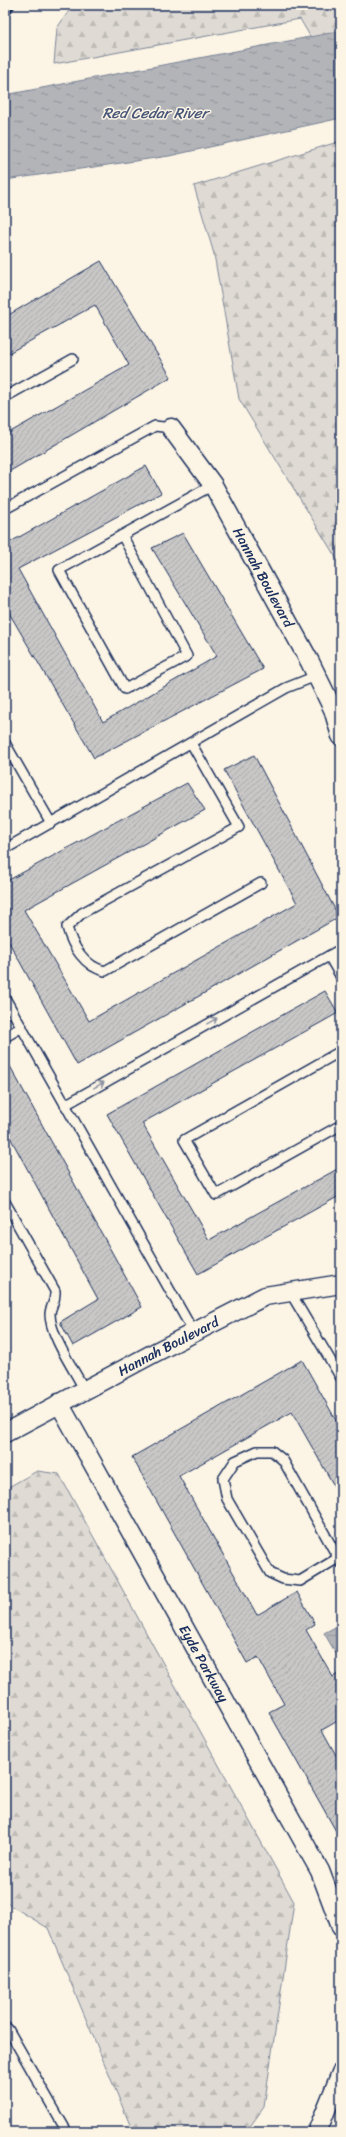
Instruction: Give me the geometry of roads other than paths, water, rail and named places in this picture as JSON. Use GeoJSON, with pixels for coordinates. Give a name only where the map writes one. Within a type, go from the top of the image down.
{"type":"FeatureCollection","features":[{"type":"Feature","properties":{"kind":"street","name":"Hannah Boulevard"},"geometry":{"type":"LineString","coordinates":[[171,428],[213,485],[333,709],[341,736]]}},
{"type":"Feature","properties":{"kind":"street","name":"Hannah Boulevard"},"geometry":{"type":"LineString","coordinates":[[5,1433],[84,1389],[265,1296],[341,1284]]}},
{"type":"Feature","properties":{"kind":"street","name":"Eyde Parkway"},"geometry":{"type":"LineString","coordinates":[[59,1403],[320,1871],[341,1927]]}},
{"type":"Feature","properties":{"kind":"street"},"geometry":{"type":"LineString","coordinates":[[317,2132],[341,2073]]}},
{"type":"Feature","properties":{"kind":"lane"},"geometry":{"type":"LineString","coordinates":[[5,397],[73,359]]}},
{"type":"Feature","properties":{"kind":"lane"},"geometry":{"type":"LineString","coordinates":[[5,509],[155,426],[171,428]]}},
{"type":"Feature","properties":{"kind":"lane"},"geometry":{"type":"LineString","coordinates":[[122,535],[187,656],[124,689],[59,570],[122,535],[213,485]]}},
{"type":"Feature","properties":{"kind":"lane"},"geometry":{"type":"LineString","coordinates":[[5,849],[286,688],[316,676]]}},
{"type":"Feature","properties":{"kind":"lane"},"geometry":{"type":"LineString","coordinates":[[191,742],[239,827],[82,913],[67,927],[70,939],[81,956],[97,970],[105,971],[262,883]]}},
{"type":"Feature","properties":{"kind":"lane"},"geometry":{"type":"LineString","coordinates":[[5,743],[51,823]]}},
{"type":"Feature","properties":{"kind":"lane"},"geometry":{"type":"LineString","coordinates":[[65,1105],[341,949]]}},
{"type":"Feature","properties":{"kind":"lane"},"geometry":{"type":"LineString","coordinates":[[329,956],[341,977]]}},
{"type":"Feature","properties":{"kind":"lane"},"geometry":{"type":"LineString","coordinates":[[5,998],[194,1333]]}},
{"type":"Feature","properties":{"kind":"lane"},"geometry":{"type":"LineString","coordinates":[[5,1037],[22,1027]]}},
{"type":"Feature","properties":{"kind":"lane"},"geometry":{"type":"LineString","coordinates":[[341,1051],[184,1140],[216,1196],[341,1125]]}},
{"type":"Feature","properties":{"kind":"lane"},"geometry":{"type":"LineString","coordinates":[[5,1202],[55,1291],[56,1301],[50,1312],[51,1326],[84,1389]]}},
{"type":"Feature","properties":{"kind":"lane"},"geometry":{"type":"LineString","coordinates":[[290,1292],[341,1378]]}},
{"type":"Feature","properties":{"kind":"lane"},"geometry":{"type":"LineString","coordinates":[[257,1451],[272,1451],[283,1460],[340,1561],[300,1581],[284,1579],[270,1573],[227,1499],[223,1479],[235,1461],[257,1451]]}},
{"type":"Feature","properties":{"kind":"lane"},"geometry":{"type":"LineString","coordinates":[[5,2028],[8,2029],[67,2132]]}},
{"type":"Feature","properties":{"kind":"water","name":"Red Cedar River"},"geometry":{"type":"Polygon","coordinates":[[[341,31],[341,118],[169,156],[5,180],[5,95],[341,31]]]}},
{"type":"Feature","properties":{"kind":"water"},"geometry":{"type":"Polygon","coordinates":[[[341,1624],[341,1662],[324,1633],[341,1624]]]}},
{"type":"Feature","properties":{"kind":"railway"},"geometry":{"type":"LineString","coordinates":[[5,19],[15,5]]}}]}
